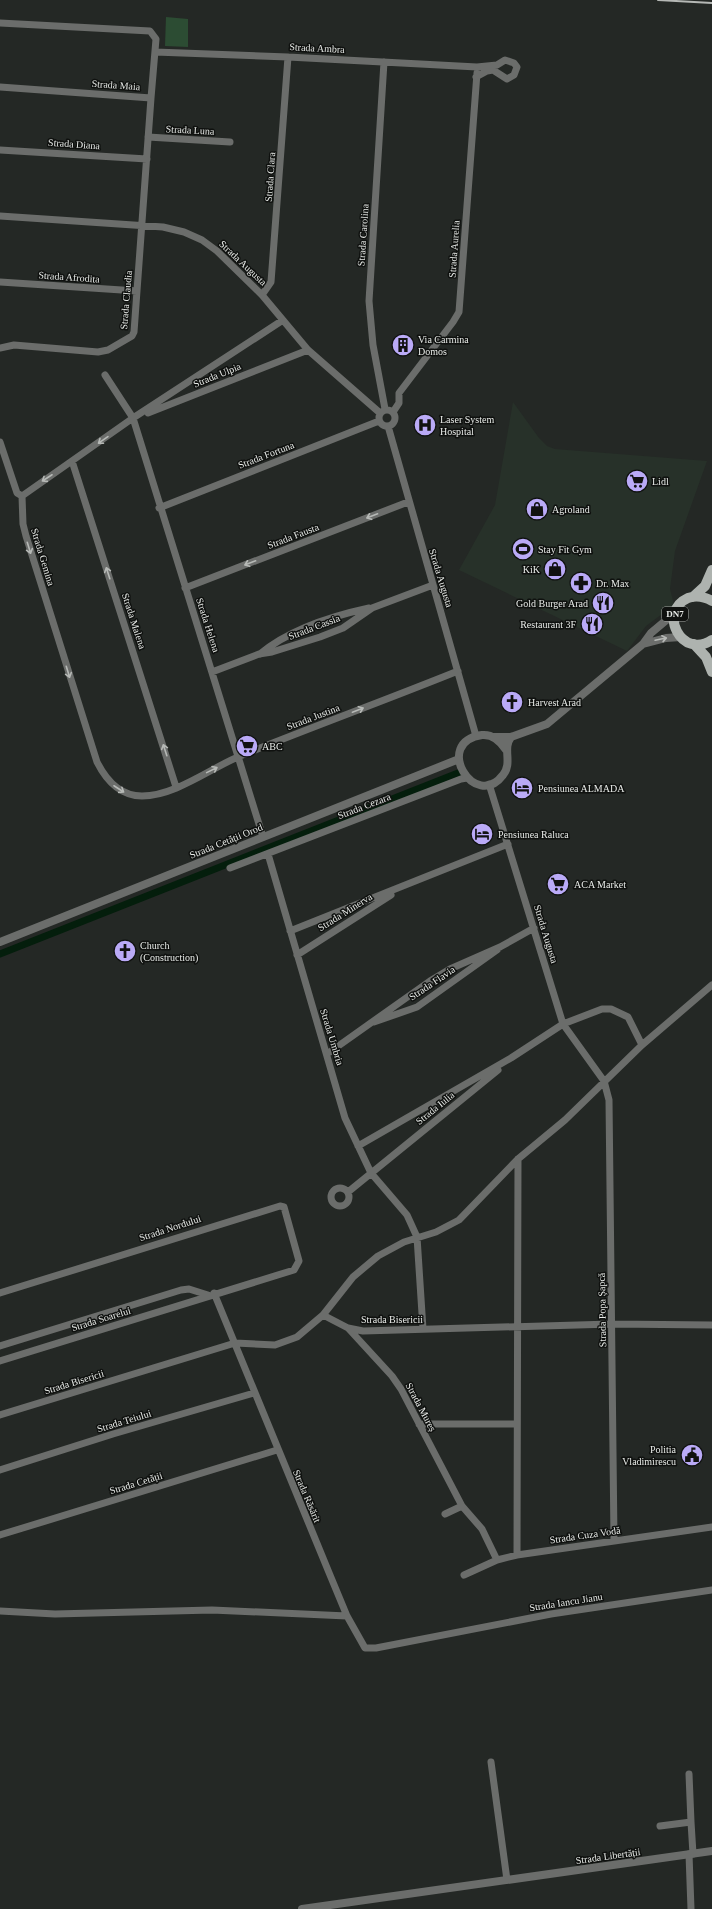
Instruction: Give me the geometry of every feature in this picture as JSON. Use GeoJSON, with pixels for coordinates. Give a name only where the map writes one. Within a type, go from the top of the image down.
{"type":"FeatureCollection","features":[{"type":"Feature","properties":{"kind":"main road","name":"DN7"},"geometry":{"type":"LineString","coordinates":[[681,637],[674,625],[676,612],[683,602],[693,597],[705,586],[712,570]]}},
{"type":"Feature","properties":{"kind":"main road","name":"DN7"},"geometry":{"type":"LineString","coordinates":[[693,597],[702,597],[712,601]]}},
{"type":"Feature","properties":{"kind":"main road"},"geometry":{"type":"LineString","coordinates":[[681,637],[694,644],[706,657],[712,672]]}},
{"type":"Feature","properties":{"kind":"main road"},"geometry":{"type":"LineString","coordinates":[[694,644],[704,644],[712,640]]}},
{"type":"Feature","properties":{"kind":"street"},"geometry":{"type":"LineString","coordinates":[[0,23],[150,31],[156,39],[151,98]]}},
{"type":"Feature","properties":{"kind":"street","name":"Strada Ambra"},"geometry":{"type":"LineString","coordinates":[[155,52],[477,67],[497,65],[505,60],[514,63],[517,67],[516,71],[507,79],[493,70],[488,70],[476,76]]}},
{"type":"Feature","properties":{"kind":"street","name":"Strada Clara"},"geometry":{"type":"LineString","coordinates":[[262,295],[271,282],[288,57]]}},
{"type":"Feature","properties":{"kind":"street","name":"Strada Carolina"},"geometry":{"type":"LineString","coordinates":[[383,411],[373,345],[369,301],[384,62]]}},
{"type":"Feature","properties":{"kind":"street","name":"Strada Aurelia"},"geometry":{"type":"LineString","coordinates":[[393,412],[399,404],[399,393],[453,322],[458,312],[477,67]]}},
{"type":"Feature","properties":{"kind":"street","name":"Strada Maia"},"geometry":{"type":"LineString","coordinates":[[0,87],[151,98],[142,225]]}},
{"type":"Feature","properties":{"kind":"street","name":"Strada Luna"},"geometry":{"type":"LineString","coordinates":[[148,138],[230,142]]}},
{"type":"Feature","properties":{"kind":"street","name":"Strada Diana"},"geometry":{"type":"LineString","coordinates":[[0,150],[147,159]]}},
{"type":"Feature","properties":{"kind":"street","name":"Strada Augusta"},"geometry":{"type":"LineString","coordinates":[[0,216],[163,227],[184,232],[202,240],[217,251],[262,295],[308,350],[383,411]]}},
{"type":"Feature","properties":{"kind":"street","name":"Strada Claudia"},"geometry":{"type":"LineString","coordinates":[[0,348],[14,346],[98,352],[108,350],[128,340],[134,332],[142,225]]}},
{"type":"Feature","properties":{"kind":"street","name":"Strada Afrodita"},"geometry":{"type":"LineString","coordinates":[[0,282],[137,291]]}},
{"type":"Feature","properties":{"kind":"street"},"geometry":{"type":"LineString","coordinates":[[0,442],[17,493],[22,496],[133,418],[284,320]]}},
{"type":"Feature","properties":{"kind":"street","name":"Strada Ulpia"},"geometry":{"type":"LineString","coordinates":[[133,418],[308,350]]}},
{"type":"Feature","properties":{"kind":"street","name":"Strada Helena"},"geometry":{"type":"LineString","coordinates":[[105,375],[133,418],[159,508],[263,837]]}},
{"type":"Feature","properties":{"kind":"street"},"geometry":{"type":"LineString","coordinates":[[383,411],[393,412],[394,421],[388,426],[379,422],[383,411]]}},
{"type":"Feature","properties":{"kind":"street","name":"Strada Fortuna"},"geometry":{"type":"LineString","coordinates":[[159,508],[379,422]]}},
{"type":"Feature","properties":{"kind":"street","name":"Strada Augusta"},"geometry":{"type":"LineString","coordinates":[[388,426],[408,502],[476,736]]}},
{"type":"Feature","properties":{"kind":"street","name":"Strada Malena"},"geometry":{"type":"LineString","coordinates":[[72,462],[176,787]]}},
{"type":"Feature","properties":{"kind":"street","name":"Strada Gemina"},"geometry":{"type":"LineString","coordinates":[[22,496],[23,524],[26,536],[101,771],[116,788],[133,795],[153,794],[176,787]]}},
{"type":"Feature","properties":{"kind":"street","name":"Strada Fausta"},"geometry":{"type":"LineString","coordinates":[[185,588],[408,502]]}},
{"type":"Feature","properties":{"kind":"street","name":"Strada Cassia"},"geometry":{"type":"LineString","coordinates":[[259,654],[270,646],[317,624],[348,613],[372,608],[433,585]]}},
{"type":"Feature","properties":{"kind":"street","name":"Strada Cassia"},"geometry":{"type":"LineString","coordinates":[[212,672],[259,654],[297,645],[326,635],[353,622],[372,608]]}},
{"type":"Feature","properties":{"kind":"street"},"geometry":{"type":"LineString","coordinates":[[494,737],[502,743],[506,750],[508,759],[507,767],[503,775],[497,780],[489,784],[478,784],[467,778],[460,766],[459,760],[464,745],[476,736],[485,735],[494,737],[511,737],[552,721],[643,644],[651,633],[676,612]]}},
{"type":"Feature","properties":{"kind":"street"},"geometry":{"type":"LineString","coordinates":[[643,644],[666,638],[681,637]]}},
{"type":"Feature","properties":{"kind":"street","name":"Strada Justina"},"geometry":{"type":"LineString","coordinates":[[176,787],[238,757],[458,671]]}},
{"type":"Feature","properties":{"kind":"street"},"geometry":{"type":"LineString","coordinates":[[506,750],[507,743],[511,737]]}},
{"type":"Feature","properties":{"kind":"street","name":"Strada Cetății Orod"},"geometry":{"type":"LineString","coordinates":[[0,942],[459,760]]}},
{"type":"Feature","properties":{"kind":"street","name":"Strada Cezara"},"geometry":{"type":"LineString","coordinates":[[230,868],[467,778]]}},
{"type":"Feature","properties":{"kind":"street","name":"Strada Augusta"},"geometry":{"type":"LineString","coordinates":[[489,784],[564,1024],[604,1081]]}},
{"type":"Feature","properties":{"kind":"street","name":"Strada Minerva"},"geometry":{"type":"LineString","coordinates":[[290,931],[508,844]]}},
{"type":"Feature","properties":{"kind":"street"},"geometry":{"type":"LineString","coordinates":[[268,854],[290,931]]}},
{"type":"Feature","properties":{"kind":"street","name":"Strada Minerva"},"geometry":{"type":"LineString","coordinates":[[296,955],[404,886]]}},
{"type":"Feature","properties":{"kind":"street","name":"Strada Flavia"},"geometry":{"type":"LineString","coordinates":[[327,1054],[430,980],[450,969],[500,947],[534,928]]}},
{"type":"Feature","properties":{"kind":"street","name":"Strada Umbria"},"geometry":{"type":"LineString","coordinates":[[290,931],[345,1118],[371,1173],[407,1215],[417,1237]]}},
{"type":"Feature","properties":{"kind":"street","name":"Strada Flavia"},"geometry":{"type":"LineString","coordinates":[[369,1024],[417,1007],[491,956],[500,947]]}},
{"type":"Feature","properties":{"kind":"street"},"geometry":{"type":"LineString","coordinates":[[323,1315],[339,1293],[360,1271],[391,1248],[417,1237],[436,1232],[459,1220],[518,1159],[565,1120],[642,1045],[712,985]]}},
{"type":"Feature","properties":{"kind":"street","name":"Strada Iulia"},"geometry":{"type":"LineString","coordinates":[[358,1146],[511,1058],[564,1024],[602,1010],[611,1010],[628,1017],[642,1045]]}},
{"type":"Feature","properties":{"kind":"street","name":"Strada Iulia"},"geometry":{"type":"LineString","coordinates":[[348,1192],[511,1058]]}},
{"type":"Feature","properties":{"kind":"street","name":"Strada Popa Șapcă"},"geometry":{"type":"LineString","coordinates":[[604,1081],[609,1100],[614,1540]]}},
{"type":"Feature","properties":{"kind":"street"},"geometry":{"type":"LineString","coordinates":[[517,1555],[518,1159]]}},
{"type":"Feature","properties":{"kind":"street","name":"Strada Nordului"},"geometry":{"type":"LineString","coordinates":[[0,1292],[280,1206],[284,1207],[299,1261],[294,1270]]}},
{"type":"Feature","properties":{"kind":"street"},"geometry":{"type":"LineString","coordinates":[[417,1237],[423,1329]]}},
{"type":"Feature","properties":{"kind":"street","name":"Strada Soarelui"},"geometry":{"type":"LineString","coordinates":[[0,1362],[211,1294],[294,1270]]}},
{"type":"Feature","properties":{"kind":"street","name":"Strada Soarelui"},"geometry":{"type":"LineString","coordinates":[[0,1346],[181,1290],[190,1288],[211,1294]]}},
{"type":"Feature","properties":{"kind":"street","name":"Strada Răsărit"},"geometry":{"type":"LineString","coordinates":[[211,1294],[235,1343],[277,1450],[347,1616],[365,1648],[376,1648],[423,1638]]}},
{"type":"Feature","properties":{"kind":"street","name":"Strada Bisericii"},"geometry":{"type":"LineString","coordinates":[[0,1415],[235,1343],[275,1346],[305,1331],[323,1315],[348,1328],[363,1331],[612,1324],[712,1325]]}},
{"type":"Feature","properties":{"kind":"street","name":"Strada Mureș"},"geometry":{"type":"LineString","coordinates":[[348,1328],[392,1376],[462,1506],[482,1529],[497,1560]]}},
{"type":"Feature","properties":{"kind":"street","name":"Strada Teiului"},"geometry":{"type":"LineString","coordinates":[[0,1470],[113,1434],[254,1393]]}},
{"type":"Feature","properties":{"kind":"street"},"geometry":{"type":"LineString","coordinates":[[419,1424],[517,1424]]}},
{"type":"Feature","properties":{"kind":"street","name":"Strada Cetății"},"geometry":{"type":"LineString","coordinates":[[0,1535],[277,1450]]}},
{"type":"Feature","properties":{"kind":"street"},"geometry":{"type":"LineString","coordinates":[[445,1514],[462,1506]]}},
{"type":"Feature","properties":{"kind":"street","name":"Strada Cuza Vodă"},"geometry":{"type":"LineString","coordinates":[[464,1575],[497,1560],[517,1555],[712,1526]]}},
{"type":"Feature","properties":{"kind":"street","name":"Strada Iancu Jianu"},"geometry":{"type":"LineString","coordinates":[[423,1638],[550,1614],[712,1590]]}},
{"type":"Feature","properties":{"kind":"street"},"geometry":{"type":"LineString","coordinates":[[0,1611],[55,1614],[212,1610],[347,1616]]}},
{"type":"Feature","properties":{"kind":"street"},"geometry":{"type":"LineString","coordinates":[[492,1762],[507,1880]]}},
{"type":"Feature","properties":{"kind":"street"},"geometry":{"type":"LineString","coordinates":[[689,1774],[691,1822],[691,1909]]}},
{"type":"Feature","properties":{"kind":"street"},"geometry":{"type":"LineString","coordinates":[[660,1826],[691,1822]]}},
{"type":"Feature","properties":{"kind":"street","name":"Strada Libertății"},"geometry":{"type":"LineString","coordinates":[[302,1909],[712,1851]]}},
{"type":"Feature","properties":{"kind":"shaded area"},"geometry":{"type":"Polygon","coordinates":[[[513,402],[539,438],[547,446],[555,449],[707,461],[675,551],[670,589],[674,605],[646,626],[627,651],[459,570],[495,505],[513,402]]]}},
{"type":"Feature","properties":{"kind":"green space"},"geometry":{"type":"Polygon","coordinates":[[[166,17],[188,19],[188,47],[165,46],[166,17]]]}},
{"type":"Feature","properties":{"kind":"waterway"},"geometry":{"type":"LineString","coordinates":[[0,954],[458,773]]}},
{"type":"Feature","properties":{"kind":"railway"},"geometry":{"type":"LineString","coordinates":[[658,0],[712,3]]}},
{"type":"Feature","properties":{"kind":"place","name":"Via Carmina Domos"},"geometry":{"type":"Point","coordinates":[403,345]}},
{"type":"Feature","properties":{"kind":"place","name":"Laser System Hospital"},"geometry":{"type":"Point","coordinates":[425,425]}},
{"type":"Feature","properties":{"kind":"place","name":"Lidl"},"geometry":{"type":"Point","coordinates":[637,481]}},
{"type":"Feature","properties":{"kind":"place","name":"Agroland"},"geometry":{"type":"Point","coordinates":[537,509]}},
{"type":"Feature","properties":{"kind":"place","name":"Stay Fit Gym"},"geometry":{"type":"Point","coordinates":[523,549]}},
{"type":"Feature","properties":{"kind":"place","name":"KiK"},"geometry":{"type":"Point","coordinates":[555,569]}},
{"type":"Feature","properties":{"kind":"place","name":"Dr. Max"},"geometry":{"type":"Point","coordinates":[581,583]}},
{"type":"Feature","properties":{"kind":"place","name":"Gold Burger Arad"},"geometry":{"type":"Point","coordinates":[603,603]}},
{"type":"Feature","properties":{"kind":"place","name":"Restaurant 3F"},"geometry":{"type":"Point","coordinates":[592,624]}},
{"type":"Feature","properties":{"kind":"place","name":"Harvest Arad"},"geometry":{"type":"Point","coordinates":[512,702]}},
{"type":"Feature","properties":{"kind":"place","name":"ABC"},"geometry":{"type":"Point","coordinates":[247,746]}},
{"type":"Feature","properties":{"kind":"place","name":"Pensiunea ALMADA"},"geometry":{"type":"Point","coordinates":[522,788]}},
{"type":"Feature","properties":{"kind":"place","name":"Pensiunea Raluca"},"geometry":{"type":"Point","coordinates":[482,834]}},
{"type":"Feature","properties":{"kind":"place","name":"ACA Market"},"geometry":{"type":"Point","coordinates":[558,884]}},
{"type":"Feature","properties":{"kind":"place","name":"Church (Construction)"},"geometry":{"type":"Point","coordinates":[125,951]}},
{"type":"Feature","properties":{"kind":"place","name":"Politia Vladimirescu"},"geometry":{"type":"Point","coordinates":[692,1455]}}]}
